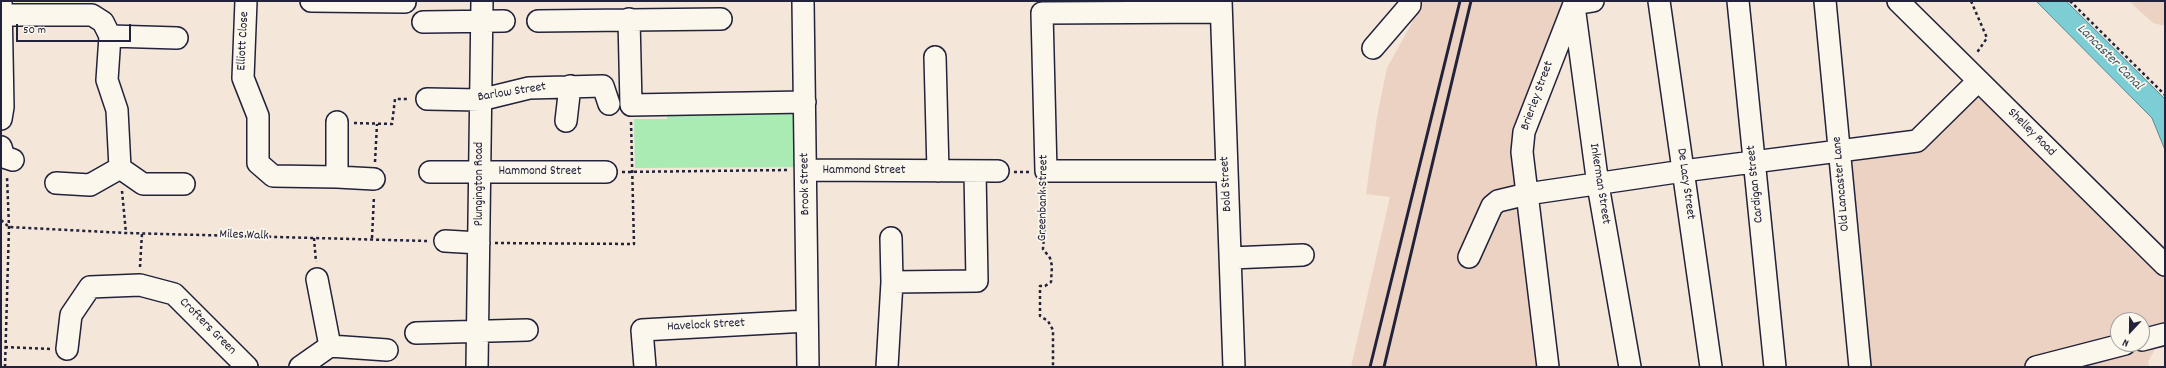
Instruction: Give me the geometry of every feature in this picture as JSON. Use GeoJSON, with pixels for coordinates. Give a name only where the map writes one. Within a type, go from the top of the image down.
{"type":"FeatureCollection","features":[{"type":"Feature","properties":{"kind":"street","name":"Elliott Close"},"geometry":{"type":"LineString","coordinates":[[246,1],[243,78],[258,116],[258,163],[273,176],[374,179]]}},
{"type":"Feature","properties":{"kind":"street"},"geometry":{"type":"LineString","coordinates":[[311,1],[405,2]]}},
{"type":"Feature","properties":{"kind":"street","name":"Brook Street"},"geometry":{"type":"LineString","coordinates":[[803,1],[808,367]]}},
{"type":"Feature","properties":{"kind":"street"},"geometry":{"type":"LineString","coordinates":[[1372,48],[1410,5],[1410,1]]}},
{"type":"Feature","properties":{"kind":"street","name":"De Lacy Street"},"geometry":{"type":"LineString","coordinates":[[1659,1],[1711,367]]}},
{"type":"Feature","properties":{"kind":"street","name":"Cardigan Street"},"geometry":{"type":"LineString","coordinates":[[1738,1],[1753,163],[1775,367]]}},
{"type":"Feature","properties":{"kind":"street","name":"Old Lancaster Lane"},"geometry":{"type":"LineString","coordinates":[[1825,1],[1860,367]]}},
{"type":"Feature","properties":{"kind":"street","name":"Shelley Road"},"geometry":{"type":"LineString","coordinates":[[1898,1],[2165,265]]}},
{"type":"Feature","properties":{"kind":"street","name":"Inkerman Street"},"geometry":{"type":"LineString","coordinates":[[1580,2],[1598,185],[1630,367]]}},
{"type":"Feature","properties":{"kind":"street","name":"Brierley Street"},"geometry":{"type":"LineString","coordinates":[[1548,367],[1522,152],[1524,132],[1580,2]]}},
{"type":"Feature","properties":{"kind":"street","name":"Greenbank Street"},"geometry":{"type":"LineString","coordinates":[[1046,171],[1042,13],[1221,7]]}},
{"type":"Feature","properties":{"kind":"street","name":"Bold Street"},"geometry":{"type":"LineString","coordinates":[[1221,7],[1234,367]]}},
{"type":"Feature","properties":{"kind":"street"},"geometry":{"type":"LineString","coordinates":[[423,22],[482,11],[504,21]]}},
{"type":"Feature","properties":{"kind":"street","name":"Plungington Road"},"geometry":{"type":"LineString","coordinates":[[477,367],[482,11]]}},
{"type":"Feature","properties":{"kind":"street"},"geometry":{"type":"LineString","coordinates":[[1,119],[1,16],[92,15],[102,22],[110,36],[107,80],[117,110],[120,168]]}},
{"type":"Feature","properties":{"kind":"street"},"geometry":{"type":"LineString","coordinates":[[629,19],[631,105],[805,102]]}},
{"type":"Feature","properties":{"kind":"street"},"geometry":{"type":"LineString","coordinates":[[538,20],[721,19]]}},
{"type":"Feature","properties":{"kind":"street"},"geometry":{"type":"LineString","coordinates":[[110,36],[177,38]]}},
{"type":"Feature","properties":{"kind":"street"},"geometry":{"type":"LineString","coordinates":[[936,57],[938,171]]}},
{"type":"Feature","properties":{"kind":"street"},"geometry":{"type":"LineString","coordinates":[[1469,257],[1492,206],[1502,200],[1527,194],[1598,185],[1683,171],[1917,141],[1972,74]]}},
{"type":"Feature","properties":{"kind":"street"},"geometry":{"type":"LineString","coordinates":[[566,121],[570,86]]}},
{"type":"Feature","properties":{"kind":"street","name":"Barlow Street"},"geometry":{"type":"LineString","coordinates":[[427,99],[480,100],[529,88],[603,86],[609,104]]}},
{"type":"Feature","properties":{"kind":"street"},"geometry":{"type":"LineString","coordinates":[[337,122],[337,177]]}},
{"type":"Feature","properties":{"kind":"street","name":"Hammond Street"},"geometry":{"type":"LineString","coordinates":[[430,172],[480,172],[566,163],[606,172]]}},
{"type":"Feature","properties":{"kind":"street"},"geometry":{"type":"LineString","coordinates":[[56,183],[90,185],[120,168]]}},
{"type":"Feature","properties":{"kind":"street"},"geometry":{"type":"LineString","coordinates":[[120,168],[143,184],[184,184]]}},
{"type":"Feature","properties":{"kind":"street","name":"Hammond Street"},"geometry":{"type":"LineString","coordinates":[[806,170],[998,171]]}},
{"type":"Feature","properties":{"kind":"street"},"geometry":{"type":"LineString","coordinates":[[892,282],[977,281],[975,171]]}},
{"type":"Feature","properties":{"kind":"street"},"geometry":{"type":"LineString","coordinates":[[1046,171],[1226,171]]}},
{"type":"Feature","properties":{"kind":"street"},"geometry":{"type":"LineString","coordinates":[[887,367],[892,282],[891,238]]}},
{"type":"Feature","properties":{"kind":"street"},"geometry":{"type":"LineString","coordinates":[[445,242],[479,243]]}},
{"type":"Feature","properties":{"kind":"street"},"geometry":{"type":"LineString","coordinates":[[1231,258],[1303,256]]}},
{"type":"Feature","properties":{"kind":"street"},"geometry":{"type":"LineString","coordinates":[[317,279],[330,346]]}},
{"type":"Feature","properties":{"kind":"street","name":"Crofters Green"},"geometry":{"type":"LineString","coordinates":[[67,349],[71,315],[90,287],[140,285],[174,294],[247,367]]}},
{"type":"Feature","properties":{"kind":"street","name":"Havelock Street"},"geometry":{"type":"LineString","coordinates":[[645,367],[642,330],[807,321]]}},
{"type":"Feature","properties":{"kind":"street"},"geometry":{"type":"LineString","coordinates":[[416,333],[526,330]]}},
{"type":"Feature","properties":{"kind":"street"},"geometry":{"type":"LineString","coordinates":[[2150,338],[2165,334]]}},
{"type":"Feature","properties":{"kind":"street"},"geometry":{"type":"LineString","coordinates":[[300,367],[330,346],[388,350]]}},
{"type":"Feature","properties":{"kind":"street"},"geometry":{"type":"LineString","coordinates":[[2036,367],[2110,348]]}},
{"type":"Feature","properties":{"kind":"path"},"geometry":{"type":"LineString","coordinates":[[1971,1],[1987,38],[1972,74]]}},
{"type":"Feature","properties":{"kind":"path"},"geometry":{"type":"LineString","coordinates":[[2070,1],[2165,95]]}},
{"type":"Feature","properties":{"kind":"path"},"geometry":{"type":"LineString","coordinates":[[337,122],[392,124],[394,99],[427,99]]}},
{"type":"Feature","properties":{"kind":"path"},"geometry":{"type":"LineString","coordinates":[[479,243],[634,244],[631,105]]}},
{"type":"Feature","properties":{"kind":"path"},"geometry":{"type":"LineString","coordinates":[[5,367],[9,227],[6,155]]}},
{"type":"Feature","properties":{"kind":"path"},"geometry":{"type":"LineString","coordinates":[[120,168],[126,233]]}},
{"type":"Feature","properties":{"kind":"path","name":"Hammond Street"},"geometry":{"type":"LineString","coordinates":[[606,172],[806,170]]}},
{"type":"Feature","properties":{"kind":"path"},"geometry":{"type":"LineString","coordinates":[[998,171],[1046,171]]}},
{"type":"Feature","properties":{"kind":"path","name":"Greenbank Street"},"geometry":{"type":"LineString","coordinates":[[1046,171],[1044,186],[1043,249],[1050,258],[1052,266],[1051,282],[1045,286],[1040,286],[1040,316],[1048,321],[1053,330],[1053,367]]}},
{"type":"Feature","properties":{"kind":"path"},"geometry":{"type":"LineString","coordinates":[[1,220],[9,227]]}},
{"type":"Feature","properties":{"kind":"path","name":"Miles Walk"},"geometry":{"type":"LineString","coordinates":[[9,227],[126,233],[372,238],[445,242]]}},
{"type":"Feature","properties":{"kind":"path"},"geometry":{"type":"LineString","coordinates":[[140,285],[142,233]]}},
{"type":"Feature","properties":{"kind":"path"},"geometry":{"type":"LineString","coordinates":[[314,238],[317,279]]}},
{"type":"Feature","properties":{"kind":"path"},"geometry":{"type":"LineString","coordinates":[[5,347],[67,349]]}},
{"type":"Feature","properties":{"kind":"shaded area"},"geometry":{"type":"Polygon","coordinates":[[[1418,1],[1570,1],[1520,130],[1543,367],[1351,367],[1390,197],[1366,194],[1377,117],[1387,68],[1413,21],[1418,1]]]}},
{"type":"Feature","properties":{"kind":"shaded area"},"geometry":{"type":"Polygon","coordinates":[[[2129,1],[2165,1],[2165,26],[2153,23],[2129,1]]]}},
{"type":"Feature","properties":{"kind":"shaded area"},"geometry":{"type":"Polygon","coordinates":[[[1975,83],[2165,274],[2165,346],[2156,347],[2148,362],[2149,367],[1867,367],[1848,156],[1900,153],[1975,83]]]}},
{"type":"Feature","properties":{"kind":"green space"},"geometry":{"type":"Polygon","coordinates":[[[802,106],[803,167],[635,168],[634,119],[667,119],[667,107],[802,106]]]}},
{"type":"Feature","properties":{"kind":"water","name":"Lancaster Canal"},"geometry":{"type":"Polygon","coordinates":[[[2036,1],[2066,1],[2165,99],[2165,150],[2152,118],[2036,1]]]}},
{"type":"Feature","properties":{"kind":"railway"},"geometry":{"type":"LineString","coordinates":[[1370,367],[1460,1]]}},
{"type":"Feature","properties":{"kind":"railway"},"geometry":{"type":"LineString","coordinates":[[1384,367],[1471,1]]}}]}
